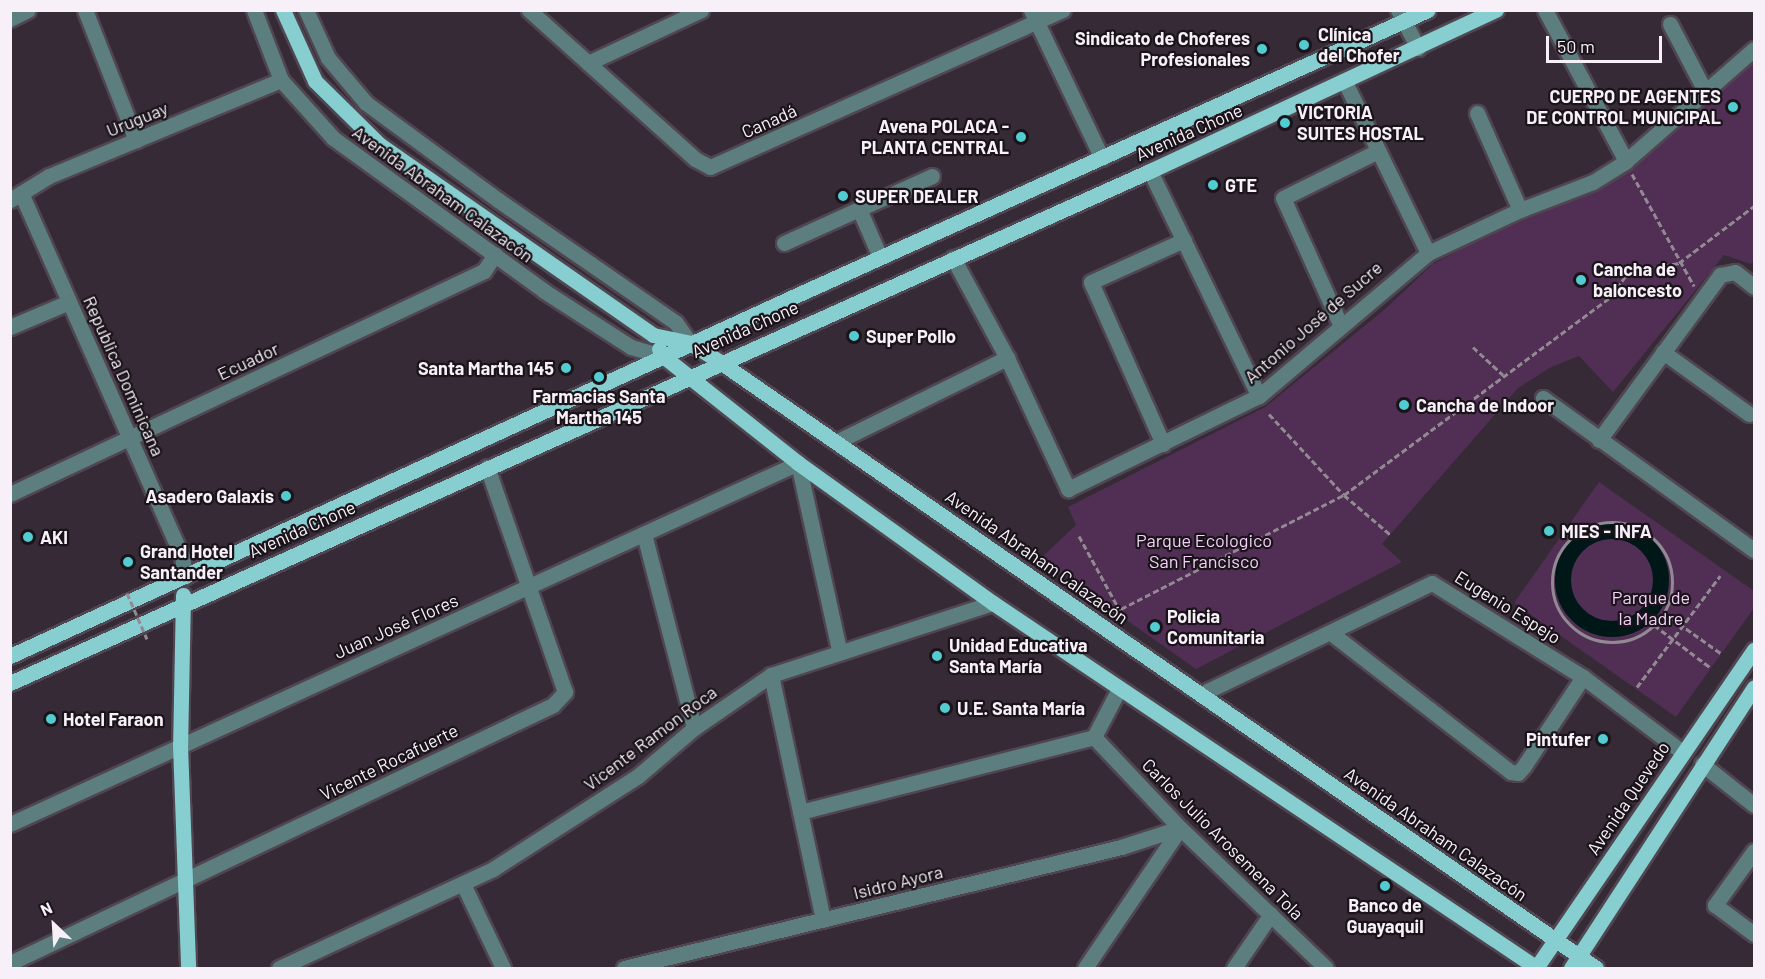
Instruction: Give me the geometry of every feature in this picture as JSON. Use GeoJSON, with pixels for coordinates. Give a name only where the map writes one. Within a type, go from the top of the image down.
{"type":"FeatureCollection","features":[{"type":"Feature","properties":{"kind":"main road","name":"Avenida Abraham Calazacón"},"geometry":{"type":"LineString","coordinates":[[283,10],[315,81],[353,122],[653,335],[690,343],[720,362],[1556,941],[1575,963],[1596,969]]}},
{"type":"Feature","properties":{"kind":"main road","name":"Avenida Chone"},"geometry":{"type":"LineString","coordinates":[[10,656],[690,343],[1102,158],[1401,16],[1428,10]]}},
{"type":"Feature","properties":{"kind":"main road","name":"Avenida Chone"},"geometry":{"type":"LineString","coordinates":[[10,683],[687,376],[1150,171],[1496,10]]}},
{"type":"Feature","properties":{"kind":"main road","name":"Avenida Abraham Calazacón"},"geometry":{"type":"LineString","coordinates":[[653,335],[663,356],[687,376],[798,463],[993,603],[1537,968]]}},
{"type":"Feature","properties":{"kind":"main road"},"geometry":{"type":"LineString","coordinates":[[185,577],[181,604],[180,745],[188,969]]}},
{"type":"Feature","properties":{"kind":"main road","name":"Avenida Quevedo"},"geometry":{"type":"LineString","coordinates":[[1537,968],[1682,752],[1755,650]]}},
{"type":"Feature","properties":{"kind":"main road"},"geometry":{"type":"LineString","coordinates":[[1575,963],[1702,764],[1755,687]]}},
{"type":"Feature","properties":{"kind":"street"},"geometry":{"type":"LineString","coordinates":[[10,18],[28,10]]}},
{"type":"Feature","properties":{"kind":"street"},"geometry":{"type":"LineString","coordinates":[[85,10],[136,140]]}},
{"type":"Feature","properties":{"kind":"street","name":"Avenida Abraham Calazacón"},"geometry":{"type":"LineString","coordinates":[[254,10],[281,80],[333,138],[495,254],[631,347],[663,356]]}},
{"type":"Feature","properties":{"kind":"street","name":"Avenida Abraham Calazacón"},"geometry":{"type":"LineString","coordinates":[[306,10],[328,58],[366,103],[498,200],[676,323],[690,343]]}},
{"type":"Feature","properties":{"kind":"street","name":"Canadá"},"geometry":{"type":"LineString","coordinates":[[530,10],[695,159],[710,167],[1034,16],[1063,10]]}},
{"type":"Feature","properties":{"kind":"street"},"geometry":{"type":"LineString","coordinates":[[588,63],[701,10]]}},
{"type":"Feature","properties":{"kind":"street"},"geometry":{"type":"LineString","coordinates":[[1545,10],[1626,161]]}},
{"type":"Feature","properties":{"kind":"street"},"geometry":{"type":"LineString","coordinates":[[1034,16],[1102,158]]}},
{"type":"Feature","properties":{"kind":"street"},"geometry":{"type":"LineString","coordinates":[[1401,16],[1418,48]]}},
{"type":"Feature","properties":{"kind":"street"},"geometry":{"type":"LineString","coordinates":[[1670,24],[1705,91]]}},
{"type":"Feature","properties":{"kind":"street","name":"Antonio José de Sucre"},"geometry":{"type":"LineString","coordinates":[[953,258],[1007,358],[1068,489],[1259,396],[1340,324],[1428,253],[1520,210],[1593,182],[1626,161],[1755,48]]}},
{"type":"Feature","properties":{"kind":"street","name":"Uruguay"},"geometry":{"type":"LineString","coordinates":[[16,196],[49,176],[281,80]]}},
{"type":"Feature","properties":{"kind":"street"},"geometry":{"type":"LineString","coordinates":[[1345,82],[1428,253]]}},
{"type":"Feature","properties":{"kind":"street"},"geometry":{"type":"LineString","coordinates":[[1477,113],[1520,210]]}},
{"type":"Feature","properties":{"kind":"street"},"geometry":{"type":"LineString","coordinates":[[1340,324],[1283,198],[1378,152]]}},
{"type":"Feature","properties":{"kind":"street"},"geometry":{"type":"LineString","coordinates":[[1150,171],[1259,396]]}},
{"type":"Feature","properties":{"kind":"street"},"geometry":{"type":"LineString","coordinates":[[784,243],[932,176]]}},
{"type":"Feature","properties":{"kind":"street","name":"Republica Dominicana"},"geometry":{"type":"LineString","coordinates":[[16,196],[69,302],[130,438],[182,556],[185,577]]}},
{"type":"Feature","properties":{"kind":"street"},"geometry":{"type":"LineString","coordinates":[[859,209],[880,257]]}},
{"type":"Feature","properties":{"kind":"street"},"geometry":{"type":"LineString","coordinates":[[1163,444],[1091,282],[1184,240]]}},
{"type":"Feature","properties":{"kind":"street","name":"Ecuador"},"geometry":{"type":"LineString","coordinates":[[10,494],[484,271],[495,254]]}},
{"type":"Feature","properties":{"kind":"street"},"geometry":{"type":"LineString","coordinates":[[1599,440],[1720,275],[1735,272],[1755,287]]}},
{"type":"Feature","properties":{"kind":"street"},"geometry":{"type":"LineString","coordinates":[[10,327],[69,302]]}},
{"type":"Feature","properties":{"kind":"street"},"geometry":{"type":"LineString","coordinates":[[1663,352],[1749,414]]}},
{"type":"Feature","properties":{"kind":"street"},"geometry":{"type":"LineString","coordinates":[[836,442],[1007,358]]}},
{"type":"Feature","properties":{"kind":"street"},"geometry":{"type":"LineString","coordinates":[[1543,398],[1755,549]]}},
{"type":"Feature","properties":{"kind":"street"},"geometry":{"type":"LineString","coordinates":[[798,463],[839,650]]}},
{"type":"Feature","properties":{"kind":"street","name":"Juan José Flores"},"geometry":{"type":"LineString","coordinates":[[10,824],[798,463]]}},
{"type":"Feature","properties":{"kind":"street","name":"Vicente Rocafuerte"},"geometry":{"type":"LineString","coordinates":[[10,963],[185,882],[553,705],[565,692],[487,467]]}},
{"type":"Feature","properties":{"kind":"street"},"geometry":{"type":"LineString","coordinates":[[644,534],[694,728]]}},
{"type":"Feature","properties":{"kind":"street","name":"Eugenio Espejo"},"geometry":{"type":"LineString","coordinates":[[1201,694],[1432,583],[1583,677],[1682,752]]}},
{"type":"Feature","properties":{"kind":"street","name":"Vicente Ramon Roca"},"geometry":{"type":"LineString","coordinates":[[279,969],[463,884],[638,776],[694,728],[771,675],[839,650],[993,603]]}},
{"type":"Feature","properties":{"kind":"street"},"geometry":{"type":"LineString","coordinates":[[1331,633],[1511,771],[1518,773],[1583,677]]}},
{"type":"Feature","properties":{"kind":"street"},"geometry":{"type":"LineString","coordinates":[[771,675],[823,920]]}},
{"type":"Feature","properties":{"kind":"street"},"geometry":{"type":"LineString","coordinates":[[800,812],[1094,737],[1119,689]]}},
{"type":"Feature","properties":{"kind":"street","name":"Carlos Julio Arosemena Tola"},"geometry":{"type":"LineString","coordinates":[[1094,737],[1180,828],[1326,969]]}},
{"type":"Feature","properties":{"kind":"street"},"geometry":{"type":"LineString","coordinates":[[1702,764],[1755,805]]}},
{"type":"Feature","properties":{"kind":"street"},"geometry":{"type":"LineString","coordinates":[[1085,969],[1180,828]]}},
{"type":"Feature","properties":{"kind":"street","name":"Isidro Ayora"},"geometry":{"type":"LineString","coordinates":[[624,969],[1121,847],[1180,828]]}},
{"type":"Feature","properties":{"kind":"street"},"geometry":{"type":"LineString","coordinates":[[1755,851],[1714,905],[1755,934]]}},
{"type":"Feature","properties":{"kind":"street"},"geometry":{"type":"LineString","coordinates":[[463,884],[503,969]]}},
{"type":"Feature","properties":{"kind":"street"},"geometry":{"type":"LineString","coordinates":[[1234,969],[1271,914]]}},
{"type":"Feature","properties":{"kind":"path"},"geometry":{"type":"LineString","coordinates":[[1626,161],[1679,263],[1696,289]]}},
{"type":"Feature","properties":{"kind":"path"},"geometry":{"type":"LineString","coordinates":[[1113,613],[1344,495],[1612,296],[1625,277],[1637,270],[1679,263],[1755,206]]}},
{"type":"Feature","properties":{"kind":"path"},"geometry":{"type":"LineString","coordinates":[[1473,347],[1503,375]]}},
{"type":"Feature","properties":{"kind":"path"},"geometry":{"type":"LineString","coordinates":[[1269,414],[1344,495],[1392,536]]}},
{"type":"Feature","properties":{"kind":"path"},"geometry":{"type":"LineString","coordinates":[[1608,522],[1640,528],[1658,544],[1670,565],[1672,581],[1664,613],[1654,625],[1633,638],[1609,642],[1593,639],[1566,621],[1553,591],[1553,575],[1565,545],[1591,526],[1608,522]]}},
{"type":"Feature","properties":{"kind":"path"},"geometry":{"type":"LineString","coordinates":[[1079,536],[1120,611]]}},
{"type":"Feature","properties":{"kind":"path"},"geometry":{"type":"LineString","coordinates":[[1637,687],[1720,576]]}},
{"type":"Feature","properties":{"kind":"path"},"geometry":{"type":"LineString","coordinates":[[127,593],[147,639]]}},
{"type":"Feature","properties":{"kind":"path"},"geometry":{"type":"LineString","coordinates":[[1664,613],[1722,654]]}},
{"type":"Feature","properties":{"kind":"path"},"geometry":{"type":"LineString","coordinates":[[1654,625],[1711,668]]}},
{"type":"Feature","properties":{"kind":"green space","name":"Parque Ecologico San Francisco"},"geometry":{"type":"Polygon","coordinates":[[[1754,52],[1754,260],[1751,264],[1724,255],[1613,392],[1579,356],[1551,367],[1518,388],[1382,544],[1402,562],[1196,669],[1040,559],[1076,525],[1068,507],[1265,407],[1384,310],[1433,264],[1480,239],[1592,191],[1754,52]]]}},
{"type":"Feature","properties":{"kind":"green space","name":"Parque de la Madre"},"geometry":{"type":"Polygon","coordinates":[[[1599,482],[1754,591],[1754,608],[1676,717],[1514,603],[1599,482]]]}},
{"type":"Feature","properties":{"kind":"waterway"},"geometry":{"type":"LineString","coordinates":[[1612,531],[1631,535],[1646,546],[1657,561],[1661,580],[1657,599],[1646,614],[1631,625],[1612,629],[1593,625],[1578,614],[1567,599],[1563,580],[1567,561],[1578,546],[1593,535],[1612,531]]}},
{"type":"Feature","properties":{"kind":"place","name":"Clínica del Chofer"},"geometry":{"type":"Point","coordinates":[1304,45]}},
{"type":"Feature","properties":{"kind":"place","name":"Sindicato de Choferes Profesionales"},"geometry":{"type":"Point","coordinates":[1262,49]}},
{"type":"Feature","properties":{"kind":"place","name":"CUERPO DE AGENTES DE CONTROL MUNICIPAL"},"geometry":{"type":"Point","coordinates":[1733,107]}},
{"type":"Feature","properties":{"kind":"place","name":"VICTORIA SUITES HOSTAL"},"geometry":{"type":"Point","coordinates":[1285,123]}},
{"type":"Feature","properties":{"kind":"place","name":"Avena POLACA - PLANTA CENTRAL"},"geometry":{"type":"Point","coordinates":[1021,137]}},
{"type":"Feature","properties":{"kind":"place","name":"GTE"},"geometry":{"type":"Point","coordinates":[1213,185]}},
{"type":"Feature","properties":{"kind":"place","name":"SUPER DEALER"},"geometry":{"type":"Point","coordinates":[843,196]}},
{"type":"Feature","properties":{"kind":"place","name":"Cancha de baloncesto"},"geometry":{"type":"Point","coordinates":[1581,280]}},
{"type":"Feature","properties":{"kind":"place","name":"Super Pollo"},"geometry":{"type":"Point","coordinates":[854,336]}},
{"type":"Feature","properties":{"kind":"place","name":"Santa Martha 145"},"geometry":{"type":"Point","coordinates":[566,368]}},
{"type":"Feature","properties":{"kind":"place","name":"Farmacias Santa Martha 145"},"geometry":{"type":"Point","coordinates":[599,377]}},
{"type":"Feature","properties":{"kind":"place","name":"Cancha de Indoor"},"geometry":{"type":"Point","coordinates":[1404,405]}},
{"type":"Feature","properties":{"kind":"place","name":"Asadero Galaxis"},"geometry":{"type":"Point","coordinates":[286,496]}},
{"type":"Feature","properties":{"kind":"place","name":"MIES - INFA"},"geometry":{"type":"Point","coordinates":[1549,531]}},
{"type":"Feature","properties":{"kind":"place","name":"AKI"},"geometry":{"type":"Point","coordinates":[28,537]}},
{"type":"Feature","properties":{"kind":"place","name":"Grand Hotel Santander"},"geometry":{"type":"Point","coordinates":[128,562]}},
{"type":"Feature","properties":{"kind":"place","name":"Policia Comunitaria"},"geometry":{"type":"Point","coordinates":[1155,627]}},
{"type":"Feature","properties":{"kind":"place","name":"Unidad Educativa Santa María"},"geometry":{"type":"Point","coordinates":[937,656]}},
{"type":"Feature","properties":{"kind":"place","name":"U.E. Santa María"},"geometry":{"type":"Point","coordinates":[945,708]}},
{"type":"Feature","properties":{"kind":"place","name":"Hotel Faraon"},"geometry":{"type":"Point","coordinates":[51,719]}},
{"type":"Feature","properties":{"kind":"place","name":"Pintufer"},"geometry":{"type":"Point","coordinates":[1603,739]}},
{"type":"Feature","properties":{"kind":"place","name":"Banco de Guayaquil"},"geometry":{"type":"Point","coordinates":[1385,886]}}]}
